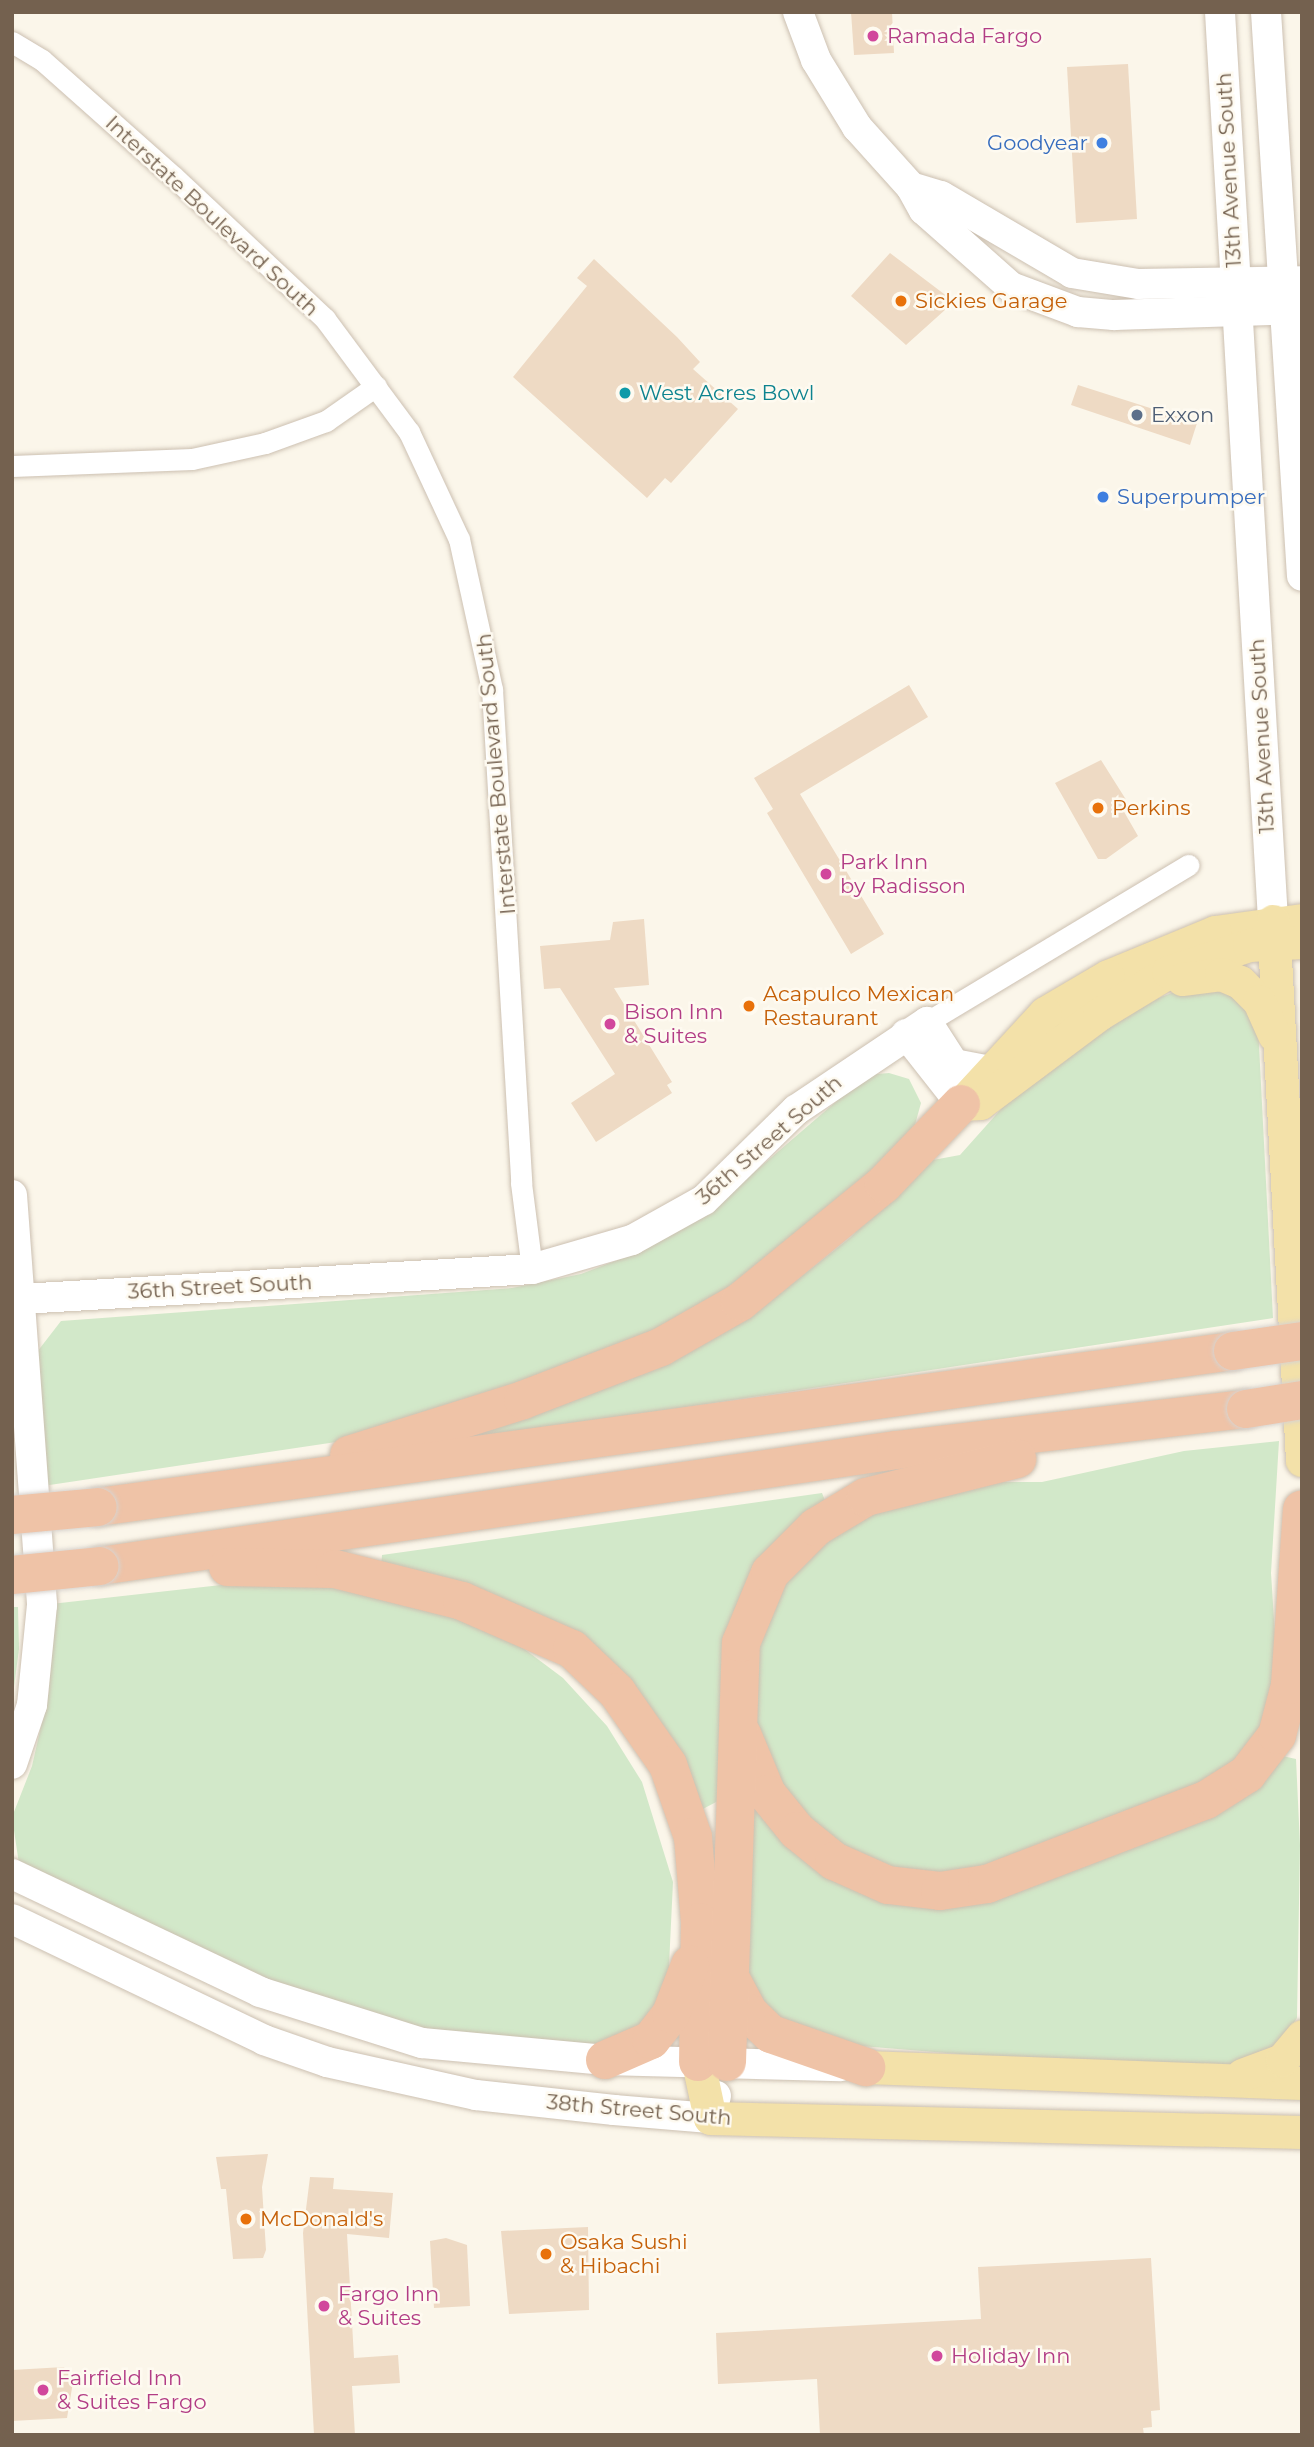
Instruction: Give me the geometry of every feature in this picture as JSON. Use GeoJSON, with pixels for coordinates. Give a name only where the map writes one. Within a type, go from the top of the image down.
{"type":"FeatureCollection","features":[{"type":"Feature","properties":{"kind":"highway"},"geometry":{"type":"LineString","coordinates":[[229,1493],[283,1470],[378,1448],[523,1400],[661,1347],[740,1302],[809,1250],[961,1104]]}},
{"type":"Feature","properties":{"kind":"highway"},"geometry":{"type":"LineString","coordinates":[[12,1515],[229,1493],[1302,1341]]}},
{"type":"Feature","properties":{"kind":"highway"},"geometry":{"type":"LineString","coordinates":[[12,1575],[111,1565],[1133,1421],[1302,1400]]}},
{"type":"Feature","properties":{"kind":"highway"},"geometry":{"type":"LineString","coordinates":[[712,2062],[730,1977],[736,1719],[741,1643],[770,1573],[816,1527],[866,1497],[944,1473],[1020,1459],[1133,1421]]}},
{"type":"Feature","properties":{"kind":"highway"},"geometry":{"type":"LineString","coordinates":[[736,1719],[767,1794],[834,1861],[888,1885],[940,1891],[1028,1871],[1206,1800],[1247,1774],[1277,1735],[1290,1685],[1302,1509]]}},
{"type":"Feature","properties":{"kind":"highway"},"geometry":{"type":"LineString","coordinates":[[111,1565],[335,1569],[393,1579],[516,1620],[572,1650],[617,1692],[668,1765],[693,1838],[712,2062]]}},
{"type":"Feature","properties":{"kind":"highway"},"geometry":{"type":"LineString","coordinates":[[605,2060],[651,2040],[671,2014],[700,1922]]}},
{"type":"Feature","properties":{"kind":"highway"},"geometry":{"type":"LineString","coordinates":[[730,1977],[749,2013],[771,2034],[866,2067]]}},
{"type":"Feature","properties":{"kind":"main road"},"geometry":{"type":"LineString","coordinates":[[961,1104],[980,1104],[1135,991],[1214,954],[1288,931]]}},
{"type":"Feature","properties":{"kind":"main road"},"geometry":{"type":"LineString","coordinates":[[961,1104],[986,1070],[1045,1013],[1108,976],[1215,932],[1288,931]]}},
{"type":"Feature","properties":{"kind":"main road","name":"13th Avenue South"},"geometry":{"type":"LineString","coordinates":[[1288,931],[1280,1051],[1302,1460]]}},
{"type":"Feature","properties":{"kind":"main road"},"geometry":{"type":"LineString","coordinates":[[1135,991],[1221,974],[1259,1001],[1280,1051]]}},
{"type":"Feature","properties":{"kind":"main road"},"geometry":{"type":"LineString","coordinates":[[1236,2077],[1282,2060],[1302,2036]]}},
{"type":"Feature","properties":{"kind":"main road"},"geometry":{"type":"LineString","coordinates":[[710,2118],[712,2062]]}},
{"type":"Feature","properties":{"kind":"main road"},"geometry":{"type":"LineString","coordinates":[[866,2067],[1236,2077],[1302,2083]]}},
{"type":"Feature","properties":{"kind":"main road","name":"38th Street South"},"geometry":{"type":"LineString","coordinates":[[710,2118],[1302,2132]]}},
{"type":"Feature","properties":{"kind":"street"},"geometry":{"type":"LineString","coordinates":[[798,12],[831,89],[911,187],[924,210],[988,271],[1044,303],[1114,315],[1293,310]]}},
{"type":"Feature","properties":{"kind":"street","name":"13th Avenue South"},"geometry":{"type":"LineString","coordinates":[[1220,12],[1237,313],[1288,931]]}},
{"type":"Feature","properties":{"kind":"street"},"geometry":{"type":"LineString","coordinates":[[1265,12],[1292,281],[1293,441],[1302,576]]}},
{"type":"Feature","properties":{"kind":"street","name":"Interstate Boulevard South"},"geometry":{"type":"LineString","coordinates":[[12,42],[42,60],[254,251],[325,319],[409,432],[460,539],[489,661],[532,1269]]}},
{"type":"Feature","properties":{"kind":"street"},"geometry":{"type":"LineString","coordinates":[[911,187],[941,196],[1072,273],[1138,284],[1292,281]]}},
{"type":"Feature","properties":{"kind":"street"},"geometry":{"type":"LineString","coordinates":[[12,467],[192,459],[265,443],[326,421],[376,386]]}},
{"type":"Feature","properties":{"kind":"street"},"geometry":{"type":"LineString","coordinates":[[1293,441],[1302,400]]}},
{"type":"Feature","properties":{"kind":"street","name":"36th Street South"},"geometry":{"type":"LineString","coordinates":[[16,1300],[532,1269],[632,1241],[704,1200],[796,1110],[917,1028],[1188,865]]}},
{"type":"Feature","properties":{"kind":"street"},"geometry":{"type":"LineString","coordinates":[[917,1028],[954,1064],[986,1070]]}},
{"type":"Feature","properties":{"kind":"street"},"geometry":{"type":"LineString","coordinates":[[917,1028],[961,1104]]}},
{"type":"Feature","properties":{"kind":"street"},"geometry":{"type":"LineString","coordinates":[[12,1195],[16,1300],[42,1605],[32,1705],[12,1764]]}},
{"type":"Feature","properties":{"kind":"street"},"geometry":{"type":"LineString","coordinates":[[12,1874],[260,1992],[422,2043],[605,2060],[866,2067]]}},
{"type":"Feature","properties":{"kind":"street","name":"38th Street South"},"geometry":{"type":"LineString","coordinates":[[12,1919],[264,2040],[327,2062],[476,2095],[710,2118]]}},
{"type":"Feature","properties":{"kind":"green space"},"geometry":{"type":"Polygon","coordinates":[[[1196,984],[1241,997],[1258,1026],[1273,1318],[477,1439],[472,1429],[764,1306],[851,1237],[922,1162],[960,1155],[1002,1108],[1087,1042],[1153,1000],[1196,984]]]}},
{"type":"Feature","properties":{"kind":"green space"},"geometry":{"type":"Polygon","coordinates":[[[889,1073],[909,1079],[921,1103],[913,1132],[765,1275],[637,1348],[363,1438],[43,1486],[37,1352],[61,1321],[512,1288],[581,1274],[641,1251],[709,1211],[867,1075],[889,1073]]]}},
{"type":"Feature","properties":{"kind":"green space"},"geometry":{"type":"Polygon","coordinates":[[[1279,1441],[1271,1573],[1277,1667],[1257,1742],[1201,1786],[972,1875],[931,1878],[848,1855],[780,1796],[749,1698],[753,1650],[794,1564],[875,1506],[970,1482],[1042,1482],[1184,1451],[1279,1441]]]}},
{"type":"Feature","properties":{"kind":"green space"},"geometry":{"type":"Polygon","coordinates":[[[822,1493],[826,1503],[780,1541],[720,1800],[697,1812],[619,1680],[381,1567],[382,1555],[822,1493]]]}},
{"type":"Feature","properties":{"kind":"green space"},"geometry":{"type":"Polygon","coordinates":[[[323,1582],[436,1606],[507,1636],[563,1678],[607,1726],[642,1782],[673,1882],[668,1986],[630,2037],[600,2047],[430,2031],[269,1987],[19,1864],[12,1817],[32,1766],[49,1691],[51,1604],[239,1583],[323,1582]]]}},
{"type":"Feature","properties":{"kind":"green space"},"geometry":{"type":"Polygon","coordinates":[[[12,1607],[18,1607],[19,1649],[12,1702],[12,1607]]]}},
{"type":"Feature","properties":{"kind":"green space"},"geometry":{"type":"Polygon","coordinates":[[[1278,1755],[1296,1759],[1300,1845],[1297,2018],[1275,2052],[1231,2065],[1057,2062],[824,2043],[787,2031],[748,1995],[744,1807],[758,1802],[928,1902],[1278,1755]]]}},
{"type":"Feature","properties":{"kind":"building","name":"Ramada Fargo"},"geometry":{"type":"Polygon","coordinates":[[[851,12],[892,12],[894,53],[854,55],[851,12]]]}},
{"type":"Feature","properties":{"kind":"building","name":"Goodyear"},"geometry":{"type":"Polygon","coordinates":[[[1128,64],[1137,219],[1076,223],[1067,67],[1128,64]]]}},
{"type":"Feature","properties":{"kind":"building","name":"Sickies Garage"},"geometry":{"type":"Polygon","coordinates":[[[890,253],[948,297],[941,305],[946,309],[906,345],[851,296],[890,253]]]}},
{"type":"Feature","properties":{"kind":"building","name":"West Acres Bowl"},"geometry":{"type":"Polygon","coordinates":[[[594,259],[677,337],[700,362],[693,369],[738,409],[671,483],[665,478],[647,498],[513,377],[587,286],[577,278],[594,259]]]}},
{"type":"Feature","properties":{"kind":"building","name":"Exxon"},"geometry":{"type":"Polygon","coordinates":[[[1078,385],[1197,423],[1190,445],[1071,405],[1078,385]]]}},
{"type":"Feature","properties":{"kind":"building","name":"Park Inn by Radisson"},"geometry":{"type":"Polygon","coordinates":[[[909,685],[928,717],[800,794],[884,934],[851,954],[767,813],[773,809],[754,778],[909,685]]]}},
{"type":"Feature","properties":{"kind":"building","name":"Perkins"},"geometry":{"type":"Polygon","coordinates":[[[1101,760],[1130,806],[1123,810],[1138,836],[1106,859],[1098,859],[1055,783],[1101,760]]]}},
{"type":"Feature","properties":{"kind":"building","name":"Bison Inn & Suites"},"geometry":{"type":"Polygon","coordinates":[[[644,919],[649,985],[614,988],[672,1082],[667,1085],[672,1093],[596,1142],[571,1103],[615,1074],[560,988],[544,989],[540,946],[610,940],[613,922],[644,919]]]}},
{"type":"Feature","properties":{"kind":"building","name":"McDonald's"},"geometry":{"type":"Polygon","coordinates":[[[268,2154],[262,2187],[266,2250],[263,2258],[233,2259],[226,2189],[221,2189],[216,2157],[268,2154]]]}},
{"type":"Feature","properties":{"kind":"building","name":"Fargo Inn & Suites"},"geometry":{"type":"Polygon","coordinates":[[[310,2177],[334,2178],[333,2189],[393,2193],[389,2238],[347,2234],[354,2358],[398,2355],[400,2383],[352,2386],[355,2435],[314,2435],[303,2233],[310,2177]]]}},
{"type":"Feature","properties":{"kind":"building","name":"Osaka Sushi & Hibachi"},"geometry":{"type":"Polygon","coordinates":[[[588,2227],[589,2310],[509,2314],[501,2231],[588,2227]]]}},
{"type":"Feature","properties":{"kind":"building"},"geometry":{"type":"Polygon","coordinates":[[[446,2238],[467,2245],[470,2306],[434,2308],[430,2241],[446,2238]]]}},
{"type":"Feature","properties":{"kind":"building","name":"Holiday Inn"},"geometry":{"type":"Polygon","coordinates":[[[1151,2258],[1160,2410],[1151,2411],[1152,2427],[1143,2428],[1144,2435],[820,2435],[817,2379],[718,2384],[716,2333],[981,2319],[978,2267],[1151,2258]]]}},
{"type":"Feature","properties":{"kind":"building","name":"Fairfield Inn & Suites Fargo"},"geometry":{"type":"Polygon","coordinates":[[[64,2367],[73,2382],[67,2418],[12,2421],[12,2370],[64,2367]]]}},
{"type":"Feature","properties":{"kind":"place","name":"Ramada Fargo"},"geometry":{"type":"Point","coordinates":[873,36]}},
{"type":"Feature","properties":{"kind":"place","name":"Goodyear"},"geometry":{"type":"Point","coordinates":[1102,143]}},
{"type":"Feature","properties":{"kind":"place","name":"Sickies Garage"},"geometry":{"type":"Point","coordinates":[901,301]}},
{"type":"Feature","properties":{"kind":"place","name":"West Acres Bowl"},"geometry":{"type":"Point","coordinates":[625,393]}},
{"type":"Feature","properties":{"kind":"place","name":"Exxon"},"geometry":{"type":"Point","coordinates":[1137,415]}},
{"type":"Feature","properties":{"kind":"place","name":"Superpumper"},"geometry":{"type":"Point","coordinates":[1103,497]}},
{"type":"Feature","properties":{"kind":"place","name":"Perkins"},"geometry":{"type":"Point","coordinates":[1098,808]}},
{"type":"Feature","properties":{"kind":"place","name":"Park Inn by Radisson"},"geometry":{"type":"Point","coordinates":[826,874]}},
{"type":"Feature","properties":{"kind":"place","name":"Acapulco Mexican Restaurant"},"geometry":{"type":"Point","coordinates":[749,1006]}},
{"type":"Feature","properties":{"kind":"place","name":"Bison Inn & Suites"},"geometry":{"type":"Point","coordinates":[610,1024]}},
{"type":"Feature","properties":{"kind":"place","name":"McDonald's"},"geometry":{"type":"Point","coordinates":[246,2219]}},
{"type":"Feature","properties":{"kind":"place","name":"Osaka Sushi & Hibachi"},"geometry":{"type":"Point","coordinates":[546,2254]}},
{"type":"Feature","properties":{"kind":"place","name":"Fargo Inn & Suites"},"geometry":{"type":"Point","coordinates":[324,2306]}},
{"type":"Feature","properties":{"kind":"place","name":"Holiday Inn"},"geometry":{"type":"Point","coordinates":[937,2356]}},
{"type":"Feature","properties":{"kind":"place","name":"Fairfield Inn & Suites Fargo"},"geometry":{"type":"Point","coordinates":[43,2390]}}]}
